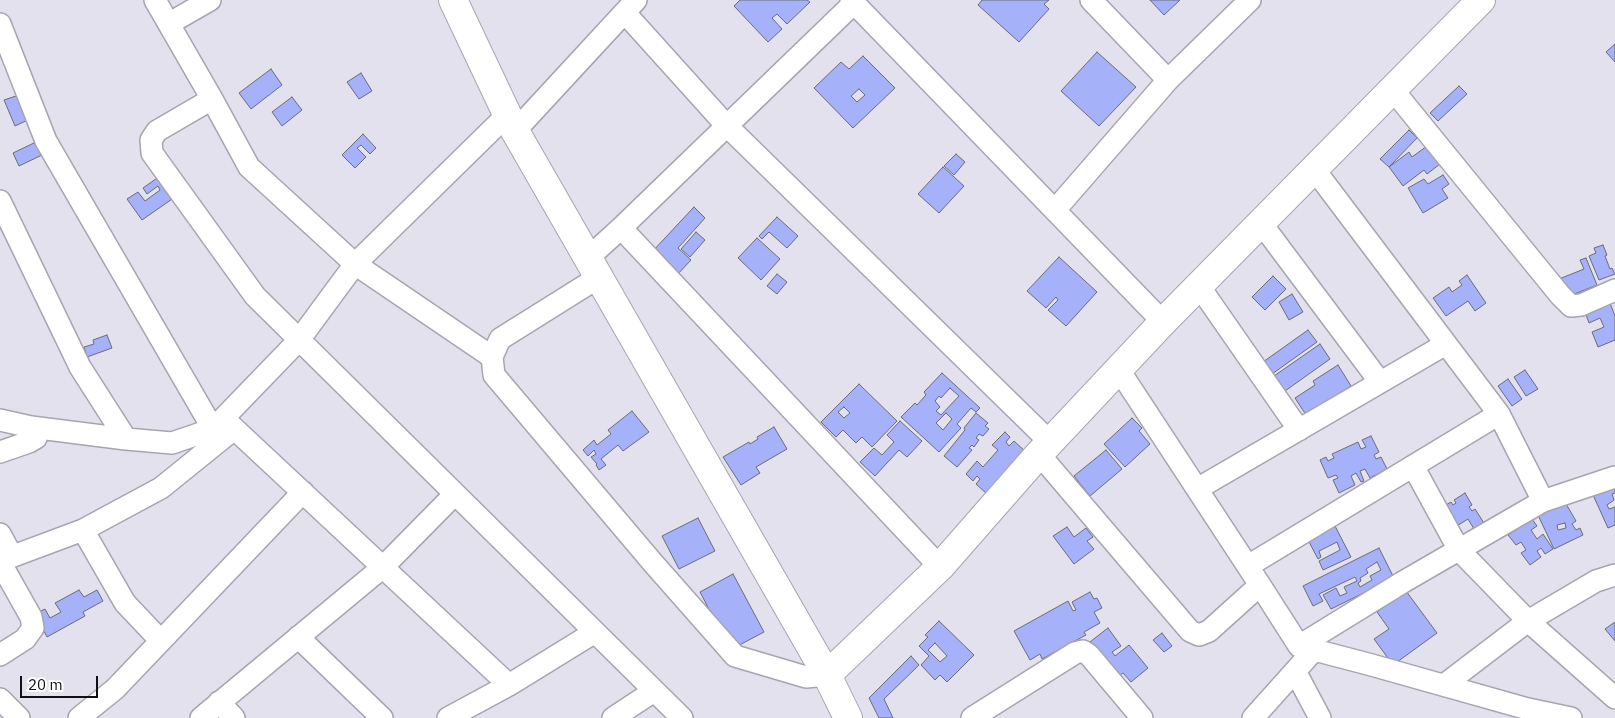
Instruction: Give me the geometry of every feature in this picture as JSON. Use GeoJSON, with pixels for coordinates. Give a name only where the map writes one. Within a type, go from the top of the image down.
{"type":"FeatureCollection","features":[{"type":"Feature","properties":{"kind":"street"},"geometry":{"type":"LineString","coordinates":[[155,0],[170,23],[249,167],[355,264],[492,357]]}},
{"type":"Feature","properties":{"kind":"street"},"geometry":{"type":"LineString","coordinates":[[170,23],[210,0]]}},
{"type":"Feature","properties":{"kind":"street"},"geometry":{"type":"LineString","coordinates":[[453,0],[511,123],[827,675],[848,718]]}},
{"type":"Feature","properties":{"kind":"street"},"geometry":{"type":"LineString","coordinates":[[1091,0],[1168,80]]}},
{"type":"Feature","properties":{"kind":"street"},"geometry":{"type":"LineString","coordinates":[[1055,210],[1168,80],[1250,0]]}},
{"type":"Feature","properties":{"kind":"street"},"geometry":{"type":"LineString","coordinates":[[1163,322],[852,2],[621,228],[594,268],[500,339],[492,357],[494,375],[653,563],[735,656],[806,677],[827,675],[940,567],[1044,448],[1163,322],[1481,0]]}},
{"type":"Feature","properties":{"kind":"street"},"geometry":{"type":"LineString","coordinates":[[4,560],[83,530],[161,488],[224,426],[299,340],[355,264],[511,123],[630,6],[726,126],[1044,448],[1190,631],[1199,635],[1209,630],[1260,585]]}},
{"type":"Feature","properties":{"kind":"street"},"geometry":{"type":"LineString","coordinates":[[0,24],[46,141],[224,426],[303,492],[509,685]]}},
{"type":"Feature","properties":{"kind":"street"},"geometry":{"type":"LineString","coordinates":[[1392,90],[1571,306],[1581,305],[1615,290]]}},
{"type":"Feature","properties":{"kind":"street"},"geometry":{"type":"LineString","coordinates":[[212,99],[157,131],[151,140],[152,153],[255,296],[682,718]]}},
{"type":"Feature","properties":{"kind":"street"},"geometry":{"type":"LineString","coordinates":[[1314,169],[1499,414],[1543,501]]}},
{"type":"Feature","properties":{"kind":"street"},"geometry":{"type":"LineString","coordinates":[[0,200],[80,366],[126,439]]}},
{"type":"Feature","properties":{"kind":"street"},"geometry":{"type":"LineString","coordinates":[[1261,223],[1380,382]]}},
{"type":"Feature","properties":{"kind":"street"},"geometry":{"type":"LineString","coordinates":[[621,228],[940,567]]}},
{"type":"Feature","properties":{"kind":"street"},"geometry":{"type":"LineString","coordinates":[[1199,286],[1299,430]]}},
{"type":"Feature","properties":{"kind":"street"},"geometry":{"type":"LineString","coordinates":[[1197,489],[1446,344]]}},
{"type":"Feature","properties":{"kind":"street"},"geometry":{"type":"LineString","coordinates":[[1119,370],[1260,585],[1306,648],[1444,685],[1526,714],[1571,718]]}},
{"type":"Feature","properties":{"kind":"street"},"geometry":{"type":"LineString","coordinates":[[1248,566],[1499,414]]}},
{"type":"Feature","properties":{"kind":"street"},"geometry":{"type":"LineString","coordinates":[[0,420],[31,427],[172,443],[224,426]]}},
{"type":"Feature","properties":{"kind":"street"},"geometry":{"type":"LineString","coordinates":[[0,452],[36,438],[31,427]]}},
{"type":"Feature","properties":{"kind":"street"},"geometry":{"type":"LineString","coordinates":[[1413,466],[1459,550],[1528,621],[1615,698]]}},
{"type":"Feature","properties":{"kind":"street"},"geometry":{"type":"LineString","coordinates":[[1253,718],[1295,671],[1306,648],[1403,582],[1543,501],[1615,477]]}},
{"type":"Feature","properties":{"kind":"street"},"geometry":{"type":"LineString","coordinates":[[79,718],[115,689],[303,492]]}},
{"type":"Feature","properties":{"kind":"street"},"geometry":{"type":"LineString","coordinates":[[201,718],[383,567],[455,494]]}},
{"type":"Feature","properties":{"kind":"street"},"geometry":{"type":"LineString","coordinates":[[83,530],[125,603],[161,641]]}},
{"type":"Feature","properties":{"kind":"street"},"geometry":{"type":"LineString","coordinates":[[0,534],[4,560],[31,617],[33,628],[25,639],[0,655]]}},
{"type":"Feature","properties":{"kind":"street"},"geometry":{"type":"LineString","coordinates":[[1444,685],[1528,621],[1596,581],[1615,575]]}},
{"type":"Feature","properties":{"kind":"street"},"geometry":{"type":"LineString","coordinates":[[448,718],[509,685],[595,632]]}},
{"type":"Feature","properties":{"kind":"street"},"geometry":{"type":"LineString","coordinates":[[298,638],[382,718]]}},
{"type":"Feature","properties":{"kind":"street"},"geometry":{"type":"LineString","coordinates":[[972,718],[1075,653],[1082,651],[1089,655],[1142,718]]}},
{"type":"Feature","properties":{"kind":"street"},"geometry":{"type":"LineString","coordinates":[[1295,671],[1320,718]]}},
{"type":"Feature","properties":{"kind":"street"},"geometry":{"type":"LineString","coordinates":[[613,718],[654,691]]}},
{"type":"Feature","properties":{"kind":"street"},"geometry":{"type":"LineString","coordinates":[[0,699],[19,718]]}},
{"type":"Feature","properties":{"kind":"street"},"geometry":{"type":"LineString","coordinates":[[219,702],[234,718]]}},
{"type":"Feature","properties":{"kind":"building"},"geometry":{"type":"Polygon","coordinates":[[[740,0],[807,0],[810,2],[787,24],[777,14],[772,18],[782,29],[768,42],[734,6],[740,0]]]}},
{"type":"Feature","properties":{"kind":"building"},"geometry":{"type":"Polygon","coordinates":[[[982,0],[1049,0],[1044,4],[1049,9],[1019,42],[978,5],[982,0]]]}},
{"type":"Feature","properties":{"kind":"building"},"geometry":{"type":"Polygon","coordinates":[[[1150,0],[1180,0],[1164,15],[1150,0]]]}},
{"type":"Feature","properties":{"kind":"building"},"geometry":{"type":"Polygon","coordinates":[[[1615,44],[1615,62],[1606,52],[1615,44]]]}},
{"type":"Feature","properties":{"kind":"building"},"geometry":{"type":"Polygon","coordinates":[[[1097,52],[1136,87],[1099,126],[1061,91],[1097,52]]]}},
{"type":"Feature","properties":{"kind":"building"},"geometry":{"type":"Polygon","coordinates":[[[863,56],[895,88],[853,128],[814,88],[841,62],[849,69],[863,56]],[[859,89],[851,96],[857,102],[865,95],[859,89]]]}},
{"type":"Feature","properties":{"kind":"building"},"geometry":{"type":"Polygon","coordinates":[[[271,69],[282,85],[251,109],[239,93],[271,69]]]}},
{"type":"Feature","properties":{"kind":"building"},"geometry":{"type":"Polygon","coordinates":[[[361,73],[372,91],[359,99],[347,82],[361,73]]]}},
{"type":"Feature","properties":{"kind":"building"},"geometry":{"type":"Polygon","coordinates":[[[1459,86],[1467,94],[1438,121],[1430,113],[1459,86]]]}},
{"type":"Feature","properties":{"kind":"building"},"geometry":{"type":"Polygon","coordinates":[[[22,94],[32,118],[15,126],[4,100],[22,94]]]}},
{"type":"Feature","properties":{"kind":"building"},"geometry":{"type":"Polygon","coordinates":[[[292,97],[302,110],[282,126],[272,112],[292,97]]]}},
{"type":"Feature","properties":{"kind":"building"},"geometry":{"type":"Polygon","coordinates":[[[1409,130],[1417,138],[1389,167],[1380,159],[1409,130]]]}},
{"type":"Feature","properties":{"kind":"building"},"geometry":{"type":"Polygon","coordinates":[[[363,134],[376,148],[370,154],[361,145],[357,148],[366,157],[355,168],[342,155],[363,134]]]}},
{"type":"Feature","properties":{"kind":"building"},"geometry":{"type":"Polygon","coordinates":[[[36,142],[42,155],[19,166],[13,153],[36,142]]]}},
{"type":"Feature","properties":{"kind":"building"},"geometry":{"type":"Polygon","coordinates":[[[1427,146],[1440,164],[1427,174],[1424,170],[1403,186],[1389,167],[1409,152],[1412,157],[1427,146]]]}},
{"type":"Feature","properties":{"kind":"building"},"geometry":{"type":"Polygon","coordinates":[[[956,154],[965,162],[954,175],[944,166],[956,154]]]}},
{"type":"Feature","properties":{"kind":"building"},"geometry":{"type":"Polygon","coordinates":[[[943,167],[964,186],[939,213],[918,194],[943,167]]]}},
{"type":"Feature","properties":{"kind":"building"},"geometry":{"type":"Polygon","coordinates":[[[1443,175],[1449,184],[1442,189],[1448,198],[1423,213],[1408,188],[1424,179],[1428,184],[1443,175]]]}},
{"type":"Feature","properties":{"kind":"building"},"geometry":{"type":"Polygon","coordinates":[[[160,176],[175,197],[142,220],[127,199],[138,192],[145,201],[160,190],[158,186],[147,194],[143,188],[160,176]]]}},
{"type":"Feature","properties":{"kind":"building"},"geometry":{"type":"Polygon","coordinates":[[[694,207],[705,218],[678,248],[691,260],[676,276],[651,253],[694,207]]]}},
{"type":"Feature","properties":{"kind":"building"},"geometry":{"type":"Polygon","coordinates":[[[777,217],[798,236],[787,248],[769,232],[762,239],[759,236],[777,217]]]}},
{"type":"Feature","properties":{"kind":"building"},"geometry":{"type":"Polygon","coordinates":[[[696,232],[705,240],[690,257],[681,249],[696,232]]]}},
{"type":"Feature","properties":{"kind":"building"},"geometry":{"type":"Polygon","coordinates":[[[757,238],[780,259],[761,280],[738,258],[757,238]]]}},
{"type":"Feature","properties":{"kind":"building"},"geometry":{"type":"Polygon","coordinates":[[[1603,245],[1610,269],[1612,268],[1615,274],[1599,280],[1589,256],[1596,253],[1594,248],[1603,245]]]}},
{"type":"Feature","properties":{"kind":"building"},"geometry":{"type":"Polygon","coordinates":[[[1059,257],[1097,292],[1066,326],[1048,310],[1058,300],[1056,297],[1046,308],[1027,291],[1059,257]]]}},
{"type":"Feature","properties":{"kind":"building"},"geometry":{"type":"Polygon","coordinates":[[[1586,258],[1597,285],[1567,297],[1559,279],[1584,269],[1580,260],[1586,258]]]}},
{"type":"Feature","properties":{"kind":"building"},"geometry":{"type":"Polygon","coordinates":[[[777,274],[787,282],[777,294],[767,286],[777,274]]]}},
{"type":"Feature","properties":{"kind":"building"},"geometry":{"type":"Polygon","coordinates":[[[1467,275],[1486,303],[1475,311],[1468,301],[1446,316],[1433,298],[1449,287],[1452,292],[1462,285],[1459,281],[1467,275]]]}},
{"type":"Feature","properties":{"kind":"building"},"geometry":{"type":"Polygon","coordinates":[[[1273,276],[1286,289],[1265,310],[1252,297],[1273,276]]]}},
{"type":"Feature","properties":{"kind":"building"},"geometry":{"type":"Polygon","coordinates":[[[1292,294],[1303,312],[1289,320],[1279,302],[1292,294]]]}},
{"type":"Feature","properties":{"kind":"building"},"geometry":{"type":"Polygon","coordinates":[[[1610,303],[1615,316],[1615,340],[1598,347],[1592,332],[1604,327],[1600,318],[1589,323],[1585,312],[1610,303]]]}},
{"type":"Feature","properties":{"kind":"building"},"geometry":{"type":"Polygon","coordinates":[[[1308,330],[1317,342],[1272,374],[1263,362],[1308,330]]]}},
{"type":"Feature","properties":{"kind":"building"},"geometry":{"type":"Polygon","coordinates":[[[107,335],[112,348],[87,357],[84,347],[94,344],[93,340],[107,335]]]}},
{"type":"Feature","properties":{"kind":"building"},"geometry":{"type":"Polygon","coordinates":[[[1320,344],[1330,359],[1285,391],[1274,376],[1320,344]]]}},
{"type":"Feature","properties":{"kind":"building"},"geometry":{"type":"Polygon","coordinates":[[[1338,365],[1351,386],[1306,415],[1295,398],[1315,385],[1313,381],[1338,365]]]}},
{"type":"Feature","properties":{"kind":"building"},"geometry":{"type":"Polygon","coordinates":[[[1525,370],[1538,389],[1526,396],[1514,377],[1525,370]]]}},
{"type":"Feature","properties":{"kind":"building"},"geometry":{"type":"Polygon","coordinates":[[[942,373],[980,408],[976,412],[971,408],[957,424],[961,428],[939,452],[901,417],[915,403],[917,405],[926,395],[924,392],[942,373]],[[950,388],[941,398],[939,396],[935,401],[940,407],[936,411],[941,415],[959,396],[950,388]],[[946,413],[936,423],[943,430],[952,419],[946,413]]]}},
{"type":"Feature","properties":{"kind":"building"},"geometry":{"type":"Polygon","coordinates":[[[1508,379],[1522,399],[1512,406],[1498,386],[1508,379]]]}},
{"type":"Feature","properties":{"kind":"building"},"geometry":{"type":"Polygon","coordinates":[[[859,384],[897,421],[872,447],[862,437],[856,443],[843,430],[836,437],[821,422],[859,384]],[[844,407],[838,412],[844,418],[850,413],[844,407]]]}},
{"type":"Feature","properties":{"kind":"building"},"geometry":{"type":"Polygon","coordinates":[[[632,411],[649,432],[623,451],[618,445],[601,459],[606,465],[599,470],[591,457],[596,454],[594,450],[588,456],[583,450],[594,440],[597,445],[611,434],[608,430],[632,411]]]}},
{"type":"Feature","properties":{"kind":"building"},"geometry":{"type":"Polygon","coordinates":[[[976,413],[988,423],[985,426],[989,429],[983,436],[979,434],[976,438],[979,440],[974,447],[972,445],[969,448],[972,450],[957,467],[944,456],[976,413]]]}},
{"type":"Feature","properties":{"kind":"building"},"geometry":{"type":"Polygon","coordinates":[[[1132,418],[1142,428],[1139,431],[1150,444],[1125,467],[1104,444],[1132,418]]]}},
{"type":"Feature","properties":{"kind":"building"},"geometry":{"type":"Polygon","coordinates":[[[900,421],[922,441],[907,457],[899,450],[875,476],[860,462],[874,448],[882,455],[894,442],[887,435],[900,421]]]}},
{"type":"Feature","properties":{"kind":"building"},"geometry":{"type":"Polygon","coordinates":[[[774,427],[787,449],[756,467],[760,473],[741,485],[723,457],[749,442],[750,444],[758,439],[757,437],[774,427]]]}},
{"type":"Feature","properties":{"kind":"building"},"geometry":{"type":"Polygon","coordinates":[[[1005,432],[1010,437],[1006,442],[1009,446],[1014,441],[1026,452],[987,494],[976,484],[980,479],[977,476],[973,481],[966,474],[977,461],[983,467],[998,450],[992,445],[1005,432]]]}},
{"type":"Feature","properties":{"kind":"building"},"geometry":{"type":"Polygon","coordinates":[[[1371,436],[1379,452],[1374,455],[1376,459],[1381,457],[1387,469],[1370,478],[1365,469],[1360,471],[1364,481],[1361,482],[1356,473],[1351,476],[1355,485],[1339,493],[1333,480],[1338,478],[1336,475],[1328,478],[1320,460],[1326,457],[1328,461],[1334,458],[1332,454],[1358,442],[1361,449],[1366,447],[1362,440],[1371,436]]]}},
{"type":"Feature","properties":{"kind":"building"},"geometry":{"type":"Polygon","coordinates":[[[1106,450],[1122,469],[1090,496],[1074,476],[1106,450]]]}},
{"type":"Feature","properties":{"kind":"building"},"geometry":{"type":"Polygon","coordinates":[[[1615,485],[1615,493],[1612,494],[1614,500],[1607,505],[1609,509],[1615,507],[1615,525],[1608,528],[1593,495],[1615,485]]]}},
{"type":"Feature","properties":{"kind":"building"},"geometry":{"type":"Polygon","coordinates":[[[1465,493],[1472,505],[1469,507],[1472,511],[1475,509],[1484,523],[1474,529],[1468,519],[1452,529],[1439,509],[1451,502],[1453,505],[1456,503],[1454,500],[1465,493]]]}},
{"type":"Feature","properties":{"kind":"building"},"geometry":{"type":"Polygon","coordinates":[[[1565,502],[1576,521],[1572,524],[1576,530],[1580,528],[1583,535],[1554,549],[1537,513],[1565,502]],[[1565,523],[1557,525],[1558,530],[1566,528],[1565,523]]]}},
{"type":"Feature","properties":{"kind":"building"},"geometry":{"type":"Polygon","coordinates":[[[698,518],[715,551],[679,569],[662,536],[698,518]]]}},
{"type":"Feature","properties":{"kind":"building"},"geometry":{"type":"Polygon","coordinates":[[[1532,519],[1537,526],[1531,530],[1537,539],[1543,534],[1553,549],[1545,554],[1541,548],[1537,551],[1541,557],[1530,565],[1521,553],[1526,550],[1521,542],[1516,545],[1508,535],[1532,519]]]}},
{"type":"Feature","properties":{"kind":"building"},"geometry":{"type":"Polygon","coordinates":[[[1334,524],[1351,557],[1323,570],[1319,561],[1340,550],[1337,542],[1319,551],[1321,557],[1318,559],[1307,538],[1334,524]]]}},
{"type":"Feature","properties":{"kind":"building"},"geometry":{"type":"Polygon","coordinates":[[[1067,527],[1074,537],[1086,528],[1093,537],[1087,541],[1094,549],[1074,564],[1053,536],[1067,527]]]}},
{"type":"Feature","properties":{"kind":"building"},"geometry":{"type":"Polygon","coordinates":[[[1379,548],[1394,578],[1331,609],[1323,595],[1336,588],[1340,596],[1347,593],[1344,587],[1357,581],[1355,577],[1319,594],[1323,601],[1313,606],[1303,586],[1379,548]],[[1377,562],[1366,569],[1368,573],[1360,578],[1361,581],[1358,583],[1360,587],[1372,580],[1370,576],[1381,570],[1377,562]]]}},
{"type":"Feature","properties":{"kind":"building"},"geometry":{"type":"Polygon","coordinates":[[[733,574],[764,632],[730,650],[700,592],[733,574]]]}},
{"type":"Feature","properties":{"kind":"building"},"geometry":{"type":"Polygon","coordinates":[[[79,590],[84,597],[97,590],[103,601],[83,612],[85,616],[47,637],[35,614],[45,609],[50,618],[61,612],[55,603],[79,590]]]}},
{"type":"Feature","properties":{"kind":"building"},"geometry":{"type":"Polygon","coordinates":[[[1406,591],[1437,633],[1393,665],[1374,639],[1389,629],[1377,612],[1406,591]]]}},
{"type":"Feature","properties":{"kind":"building"},"geometry":{"type":"Polygon","coordinates":[[[1090,592],[1094,599],[1097,598],[1102,608],[1094,612],[1100,623],[1084,632],[1086,635],[1042,659],[1040,654],[1030,660],[1014,631],[1068,601],[1073,611],[1076,610],[1072,602],[1090,592]]]}},
{"type":"Feature","properties":{"kind":"building"},"geometry":{"type":"Polygon","coordinates":[[[939,621],[974,655],[947,682],[940,675],[935,680],[921,665],[929,656],[919,646],[928,637],[925,635],[939,621]],[[935,643],[928,650],[940,662],[947,656],[935,643]]]}},
{"type":"Feature","properties":{"kind":"building"},"geometry":{"type":"Polygon","coordinates":[[[1615,622],[1615,641],[1605,629],[1615,622]]]}},
{"type":"Feature","properties":{"kind":"building"},"geometry":{"type":"Polygon","coordinates":[[[1108,628],[1121,646],[1112,652],[1115,656],[1129,645],[1148,668],[1131,682],[1123,673],[1113,680],[1086,645],[1108,628]]]}},
{"type":"Feature","properties":{"kind":"building"},"geometry":{"type":"Polygon","coordinates":[[[1162,633],[1172,646],[1164,652],[1153,640],[1162,633]]]}},
{"type":"Feature","properties":{"kind":"building"},"geometry":{"type":"Polygon","coordinates":[[[911,656],[919,665],[884,699],[893,718],[879,718],[869,698],[911,656]]]}}]}
